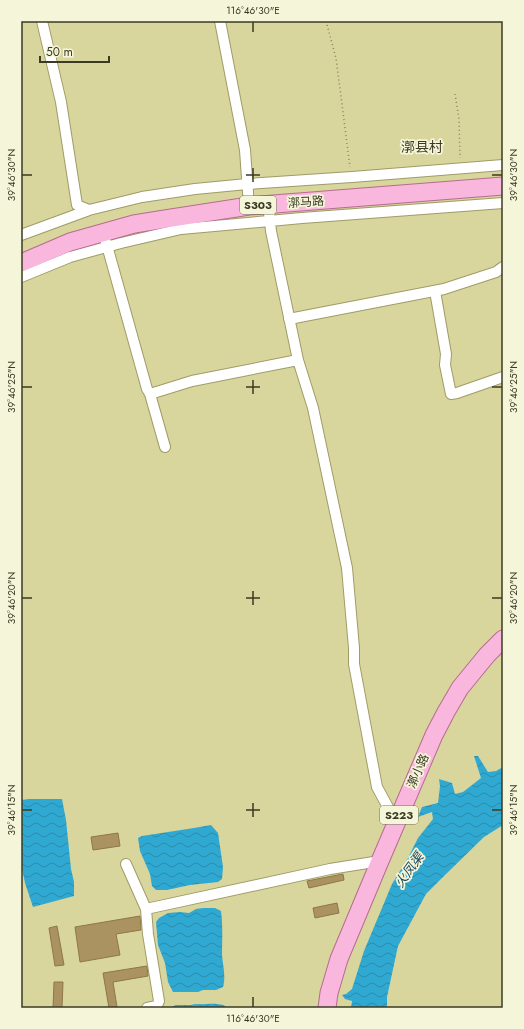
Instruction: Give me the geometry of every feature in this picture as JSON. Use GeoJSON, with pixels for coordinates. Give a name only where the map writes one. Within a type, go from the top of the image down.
{"type":"FeatureCollection","features":[{"type":"Feature","properties":{"kind":"main road","name":"漷马路"},"geometry":{"type":"LineString","coordinates":[[21,252],[66,233],[111,219],[160,208],[248,195],[503,176]]}},
{"type":"Feature","properties":{"kind":"main road","name":"漷马路"},"geometry":{"type":"LineString","coordinates":[[248,195],[269,213],[503,186]]}},
{"type":"Feature","properties":{"kind":"main road","name":"漷马路"},"geometry":{"type":"LineString","coordinates":[[21,263],[70,242],[106,239],[134,224],[165,219],[248,195]]}},
{"type":"Feature","properties":{"kind":"main road","name":"漷小路"},"geometry":{"type":"LineString","coordinates":[[327,1008],[329,993],[339,959],[396,822],[434,736],[460,688],[487,655],[503,639]]}},
{"type":"Feature","properties":{"kind":"street"},"geometry":{"type":"LineString","coordinates":[[42,21],[61,102],[78,205],[89,210]]}},
{"type":"Feature","properties":{"kind":"street"},"geometry":{"type":"LineString","coordinates":[[220,21],[245,150],[248,195]]}},
{"type":"Feature","properties":{"kind":"street"},"geometry":{"type":"LineString","coordinates":[[21,235],[89,210],[142,197],[195,190],[248,195],[352,177],[503,165]]}},
{"type":"Feature","properties":{"kind":"street"},"geometry":{"type":"LineString","coordinates":[[21,277],[70,257],[106,239],[181,229],[269,213],[503,203]]}},
{"type":"Feature","properties":{"kind":"street"},"geometry":{"type":"LineString","coordinates":[[269,213],[271,231],[298,360],[313,408],[347,568],[354,664],[377,787],[396,822]]}},
{"type":"Feature","properties":{"kind":"street"},"geometry":{"type":"LineString","coordinates":[[106,239],[147,389],[150,394],[165,447]]}},
{"type":"Feature","properties":{"kind":"street"},"geometry":{"type":"LineString","coordinates":[[289,318],[444,289],[496,272],[503,267]]}},
{"type":"Feature","properties":{"kind":"street"},"geometry":{"type":"LineString","coordinates":[[435,291],[445,350],[445,365],[451,394],[503,377]]}},
{"type":"Feature","properties":{"kind":"street"},"geometry":{"type":"LineString","coordinates":[[150,394],[192,381],[298,360]]}},
{"type":"Feature","properties":{"kind":"street"},"geometry":{"type":"LineString","coordinates":[[146,908],[330,869],[380,860]]}},
{"type":"Feature","properties":{"kind":"street"},"geometry":{"type":"LineString","coordinates":[[126,864],[146,908],[148,934],[159,1001],[154,1007]]}},
{"type":"Feature","properties":{"kind":"path"},"geometry":{"type":"LineString","coordinates":[[326,21],[336,58],[352,177]]}},
{"type":"Feature","properties":{"kind":"path"},"geometry":{"type":"LineString","coordinates":[[455,94],[459,119],[460,168]]}},
{"type":"Feature","properties":{"kind":"water","name":"火凤渠"},"geometry":{"type":"Polygon","coordinates":[[[474,756],[478,756],[488,772],[496,771],[503,767],[503,825],[484,837],[426,894],[398,946],[387,997],[387,1008],[351,1008],[352,1001],[345,999],[342,995],[346,994],[352,989],[364,951],[392,884],[418,838],[433,819],[432,812],[418,817],[422,807],[438,803],[440,786],[439,779],[452,783],[455,794],[463,792],[481,778],[474,756]]]}},
{"type":"Feature","properties":{"kind":"water"},"geometry":{"type":"Polygon","coordinates":[[[62,799],[74,882],[74,896],[33,907],[25,883],[21,864],[21,800],[62,799]]]}},
{"type":"Feature","properties":{"kind":"water"},"geometry":{"type":"Polygon","coordinates":[[[211,825],[218,833],[223,867],[222,879],[218,882],[190,885],[167,890],[156,890],[152,886],[150,874],[140,851],[138,838],[142,836],[211,825]]]}},
{"type":"Feature","properties":{"kind":"water"},"geometry":{"type":"Polygon","coordinates":[[[215,908],[221,911],[224,975],[223,987],[216,990],[203,990],[198,992],[173,992],[168,982],[165,963],[158,945],[156,922],[159,918],[168,913],[189,913],[196,909],[215,908]]]}},
{"type":"Feature","properties":{"kind":"water"},"geometry":{"type":"Polygon","coordinates":[[[217,1004],[228,1008],[169,1008],[176,1005],[217,1004]]]}},
{"type":"Feature","properties":{"kind":"building"},"geometry":{"type":"Polygon","coordinates":[[[118,833],[120,846],[93,850],[91,837],[118,833]]]}},
{"type":"Feature","properties":{"kind":"building"},"geometry":{"type":"Polygon","coordinates":[[[343,874],[344,880],[309,888],[307,881],[343,874]]]}},
{"type":"Feature","properties":{"kind":"building"},"geometry":{"type":"Polygon","coordinates":[[[337,903],[339,913],[315,918],[313,908],[337,903]]]}},
{"type":"Feature","properties":{"kind":"building"},"geometry":{"type":"Polygon","coordinates":[[[140,916],[141,930],[116,934],[120,955],[80,962],[75,927],[140,916]]]}},
{"type":"Feature","properties":{"kind":"building"},"geometry":{"type":"Polygon","coordinates":[[[57,926],[64,965],[55,966],[49,928],[57,926]]]}},
{"type":"Feature","properties":{"kind":"building"},"geometry":{"type":"Polygon","coordinates":[[[147,966],[148,976],[113,982],[117,1007],[109,1008],[103,973],[147,966]]]}},
{"type":"Feature","properties":{"kind":"building"},"geometry":{"type":"Polygon","coordinates":[[[54,982],[63,982],[62,1008],[53,1008],[54,982]]]}},
{"type":"Feature","properties":{"kind":"district","name":"漷县村"},"geometry":{"type":"Point","coordinates":[422,147]}}]}
